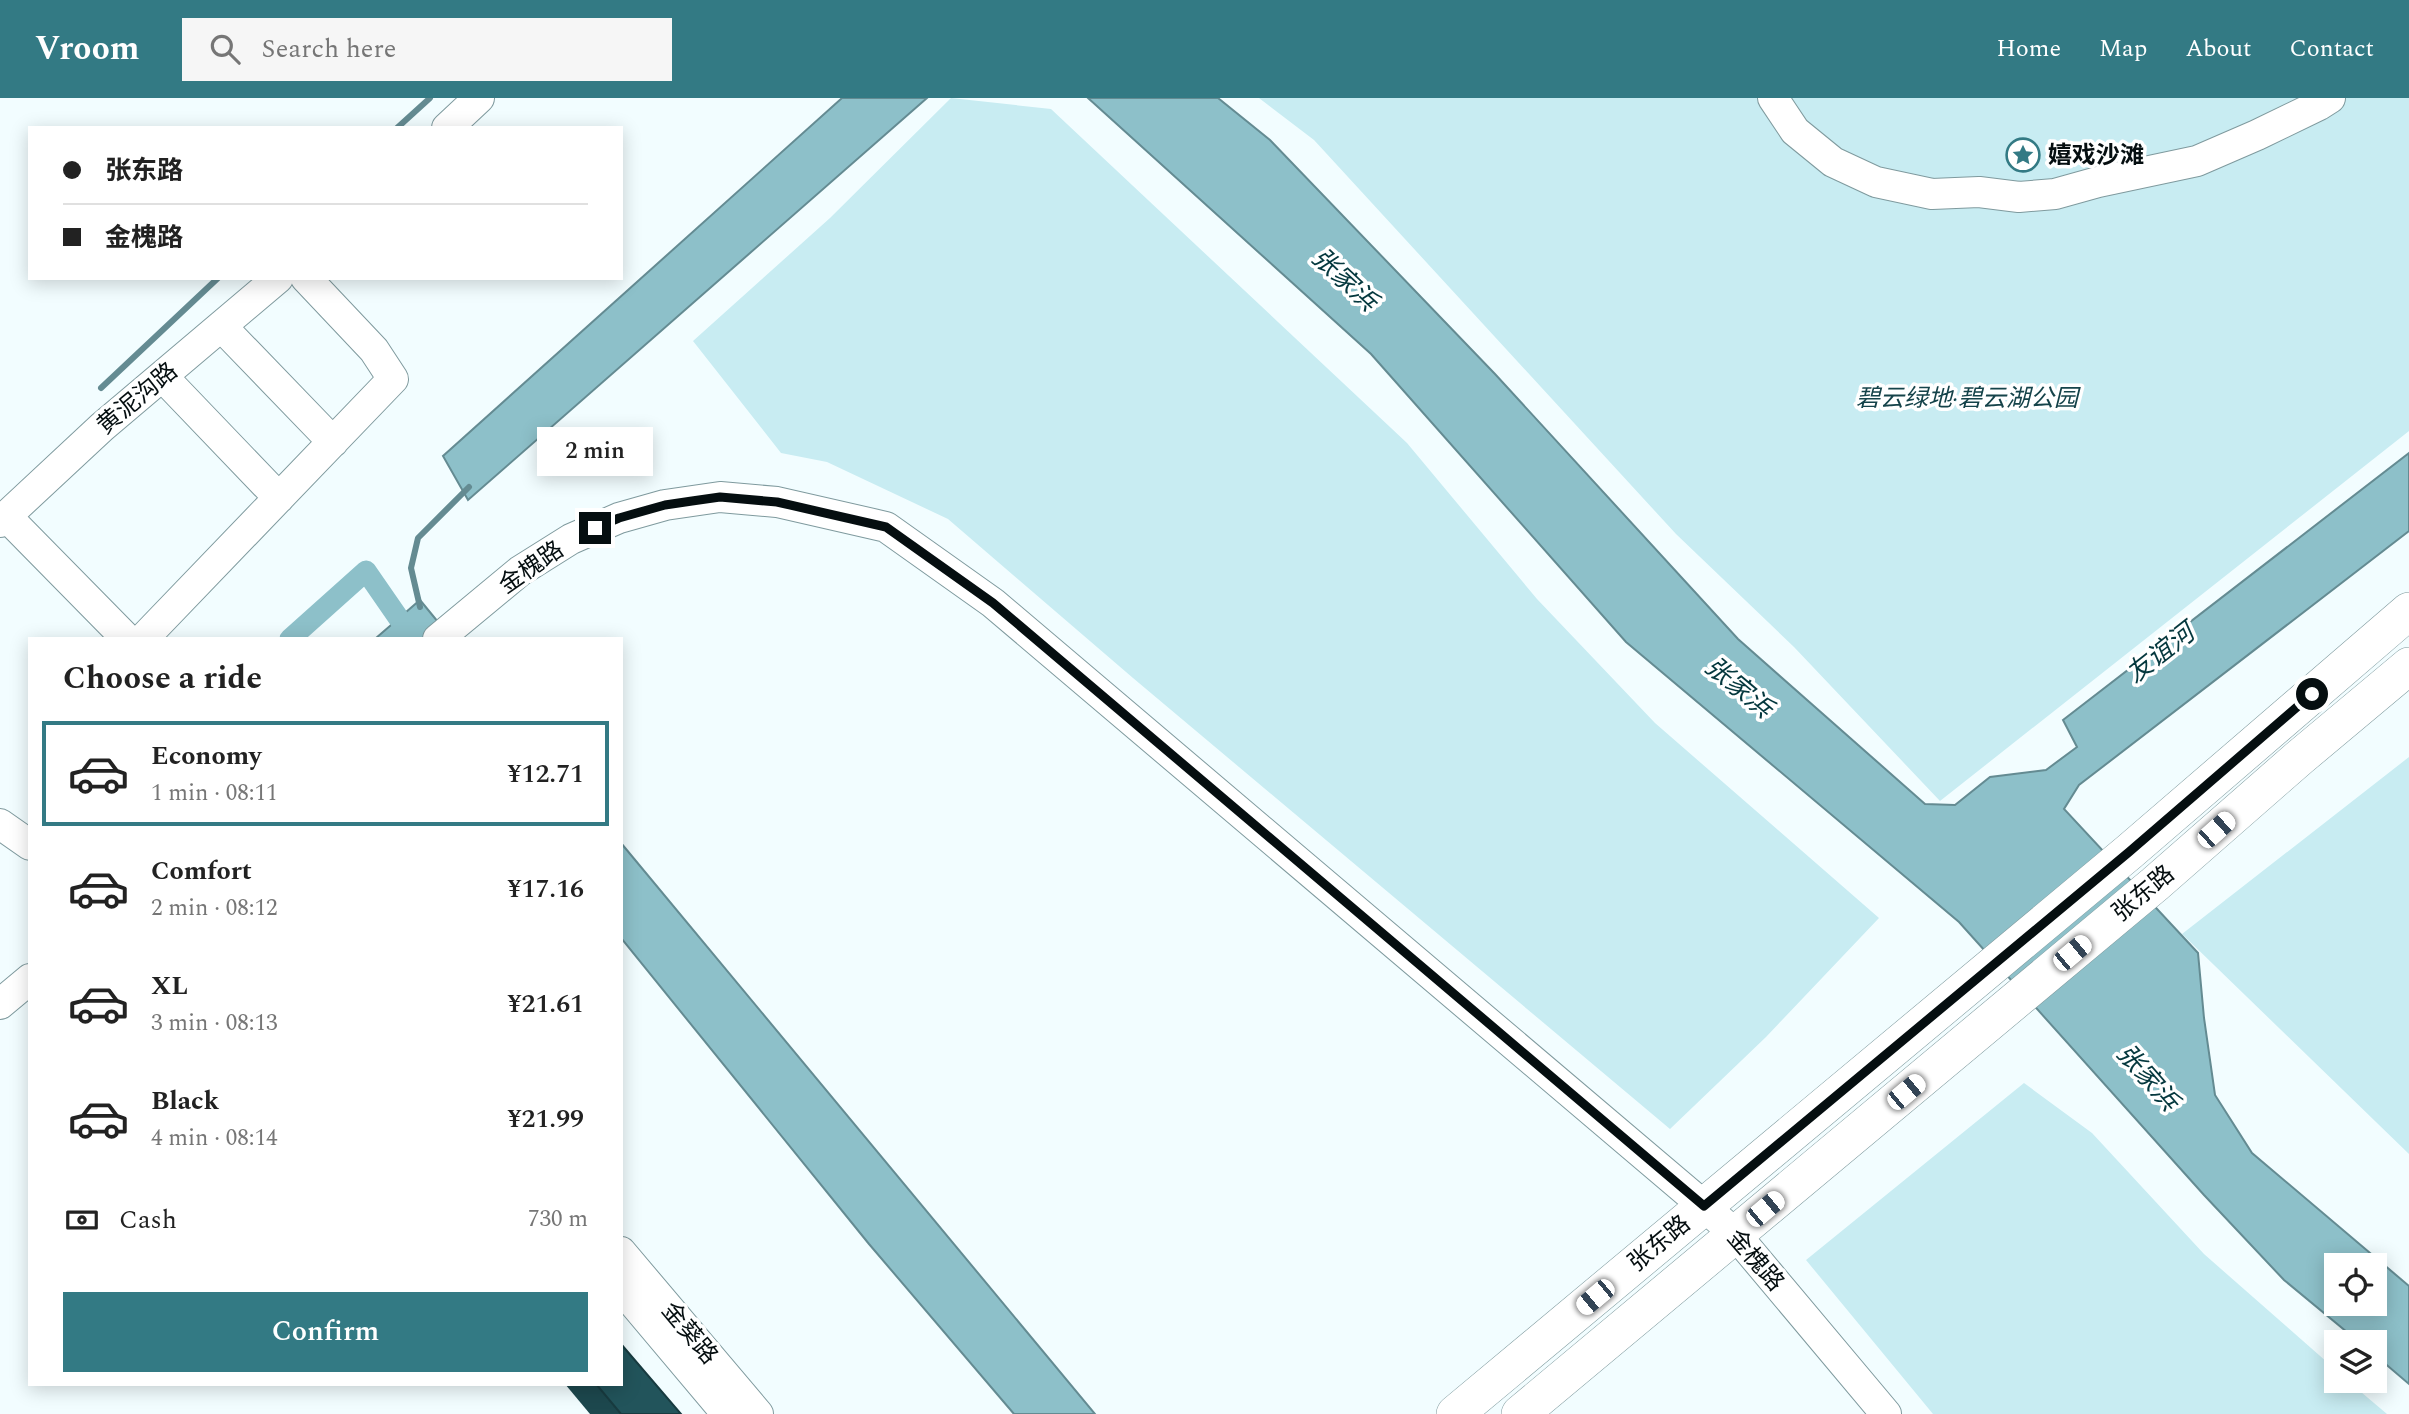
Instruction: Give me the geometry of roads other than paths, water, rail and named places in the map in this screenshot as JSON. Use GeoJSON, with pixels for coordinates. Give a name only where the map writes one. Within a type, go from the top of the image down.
{"type":"FeatureCollection","features":[{"type":"Feature","properties":{"kind":"main road","name":"张东路"},"geometry":{"type":"LineString","coordinates":[[1455,1414],[2118,860],[2409,611]]}},
{"type":"Feature","properties":{"kind":"main road","name":"张东路"},"geometry":{"type":"LineString","coordinates":[[1520,1414],[2155,884],[2409,666]]}},
{"type":"Feature","properties":{"kind":"street"},"geometry":{"type":"LineString","coordinates":[[449,126],[480,98]]}},
{"type":"Feature","properties":{"kind":"street"},"geometry":{"type":"LineString","coordinates":[[1773,98],[1795,131],[1833,162],[1876,182],[1932,194],[1979,192],[2019,197],[2056,194],[2098,182],[2197,161],[2257,135],[2329,98]]}},
{"type":"Feature","properties":{"kind":"street","name":"黄泥沟路"},"geometry":{"type":"LineString","coordinates":[[3,519],[102,427],[276,280]]}},
{"type":"Feature","properties":{"kind":"street"},"geometry":{"type":"LineString","coordinates":[[146,637],[393,379],[374,350],[308,280]]}},
{"type":"Feature","properties":{"kind":"street"},"geometry":{"type":"LineString","coordinates":[[222,327],[333,442]]}},
{"type":"Feature","properties":{"kind":"street"},"geometry":{"type":"LineString","coordinates":[[163,377],[279,498]]}},
{"type":"Feature","properties":{"kind":"street","name":"金槐路"},"geometry":{"type":"LineString","coordinates":[[441,637],[520,571],[571,539],[619,518],[665,505],[720,497],[777,502],[886,527],[993,603],[1704,1206],[1735,1234],[1886,1414]]}},
{"type":"Feature","properties":{"kind":"street"},"geometry":{"type":"LineString","coordinates":[[3,519],[125,637]]}},
{"type":"Feature","properties":{"kind":"street"},"geometry":{"type":"LineString","coordinates":[[0,824],[28,844]]}},
{"type":"Feature","properties":{"kind":"street"},"geometry":{"type":"LineString","coordinates":[[0,1004],[28,981]]}},
{"type":"Feature","properties":{"kind":"street","name":"金葵路"},"geometry":{"type":"LineString","coordinates":[[623,1254],[758,1414]]}},
{"type":"Feature","properties":{"kind":"street","name":"金葵路"},"geometry":{"type":"LineString","coordinates":[[623,1290],[727,1414]]}},
{"type":"Feature","properties":{"kind":"water"},"geometry":{"type":"Polygon","coordinates":[[[842,98],[927,98],[468,500],[443,456],[842,98]]]}},
{"type":"Feature","properties":{"kind":"water"},"geometry":{"type":"Polygon","coordinates":[[[1088,98],[1218,98],[1270,140],[1495,374],[1738,639],[1925,804],[1955,805],[1990,777],[2046,770],[2077,747],[2063,720],[2409,453],[2409,531],[2079,785],[2064,809],[2198,953],[2215,1095],[2252,1153],[2370,1253],[2324,1253],[2324,1313],[2284,1280],[2204,1195],[1959,922],[1626,642],[1371,354],[1088,98]]]}},
{"type":"Feature","properties":{"kind":"water"},"geometry":{"type":"Polygon","coordinates":[[[420,600],[450,637],[377,637],[420,600]]]}},
{"type":"Feature","properties":{"kind":"water"},"geometry":{"type":"Polygon","coordinates":[[[623,845],[1095,1414],[1014,1414],[869,1244],[623,940],[623,845]]]}},
{"type":"Feature","properties":{"kind":"water"},"geometry":{"type":"Polygon","coordinates":[[[2387,1267],[2409,1286],[2409,1384],[2387,1365],[2387,1330],[2344,1330],[2328,1316],[2387,1316],[2387,1267]]]}},
{"type":"Feature","properties":{"kind":"waterway"},"geometry":{"type":"LineString","coordinates":[[399,126],[430,98]]}},
{"type":"Feature","properties":{"kind":"waterway"},"geometry":{"type":"LineString","coordinates":[[101,388],[216,280]]}},
{"type":"Feature","properties":{"kind":"waterway"},"geometry":{"type":"LineString","coordinates":[[420,607],[411,568],[418,538],[469,487]]}},
{"type":"Feature","properties":{"kind":"waterway"},"geometry":{"type":"LineString","coordinates":[[292,637],[366,571],[412,637]]}},
{"type":"Feature","properties":{"kind":"place","name":"嬉戏沙滩"},"geometry":{"type":"Point","coordinates":[2023,155]}},
{"type":"Feature","properties":{"kind":"water label","name":"张家浜"},"geometry":{"type":"Point","coordinates":[1345,279]}},
{"type":"Feature","properties":{"kind":"water label","name":"友谊河"},"geometry":{"type":"Point","coordinates":[2160,653]}},
{"type":"Feature","properties":{"kind":"water label","name":"张家浜"},"geometry":{"type":"Point","coordinates":[1739,687]}},
{"type":"Feature","properties":{"kind":"water label","name":"张家浜"},"geometry":{"type":"Point","coordinates":[2148,1077]}},
{"type":"Feature","properties":{"kind":"park label","name":"碧云绿地·碧云湖公园"},"geometry":{"type":"Point","coordinates":[1967,398]}}]}
